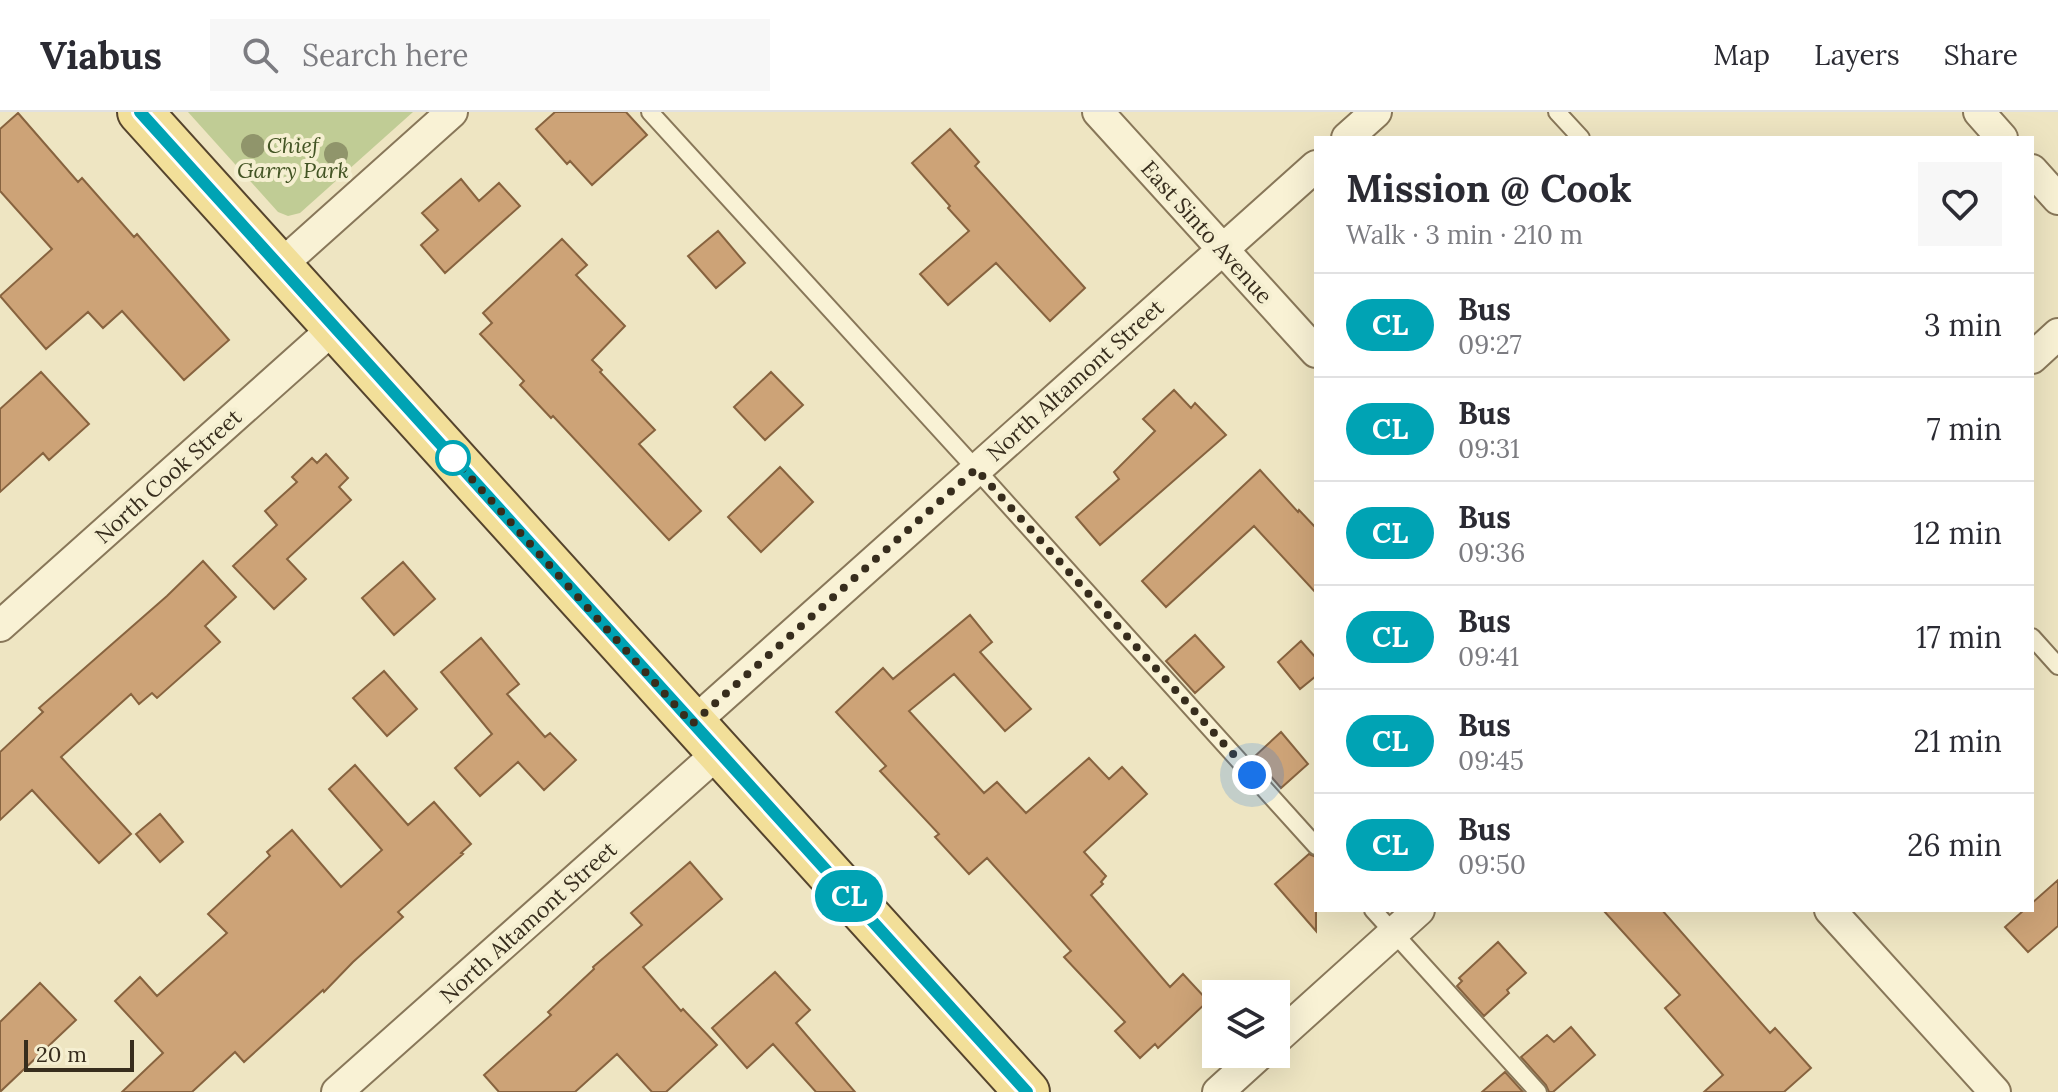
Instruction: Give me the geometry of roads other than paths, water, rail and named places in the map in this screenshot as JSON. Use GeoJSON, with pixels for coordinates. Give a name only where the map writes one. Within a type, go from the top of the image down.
{"type":"FeatureCollection","features":[{"type":"Feature","properties":{"kind":"main road"},"geometry":{"type":"LineString","coordinates":[[140,112],[1027,1092]]}},
{"type":"Feature","properties":{"kind":"street"},"geometry":{"type":"LineString","coordinates":[[280,266],[452,112]]}},
{"type":"Feature","properties":{"kind":"street","name":"East Sinto Avenue"},"geometry":{"type":"LineString","coordinates":[[1098,112],[1314,350]]}},
{"type":"Feature","properties":{"kind":"street"},"geometry":{"type":"LineString","coordinates":[[1349,136],[1376,112]]}},
{"type":"Feature","properties":{"kind":"street"},"geometry":{"type":"LineString","coordinates":[[1979,112],[2000,136]]}},
{"type":"Feature","properties":{"kind":"street","name":"North Altamont Street"},"geometry":{"type":"LineString","coordinates":[[337,1092],[705,738],[976,469],[1314,168]]}},
{"type":"Feature","properties":{"kind":"street"},"geometry":{"type":"LineString","coordinates":[[2034,172],[2058,199]]}},
{"type":"Feature","properties":{"kind":"street","name":"North Cook Street"},"geometry":{"type":"LineString","coordinates":[[0,626],[335,327]]}},
{"type":"Feature","properties":{"kind":"street"},"geometry":{"type":"LineString","coordinates":[[2034,356],[2058,334]]}},
{"type":"Feature","properties":{"kind":"street"},"geometry":{"type":"LineString","coordinates":[[1290,1026],[1417,912]]}},
{"type":"Feature","properties":{"kind":"street"},"geometry":{"type":"LineString","coordinates":[[1832,912],[1995,1092]]}},
{"type":"Feature","properties":{"kind":"street"},"geometry":{"type":"LineString","coordinates":[[1218,1092],[1245,1068]]}},
{"type":"Feature","properties":{"kind":"lane"},"geometry":{"type":"LineString","coordinates":[[650,112],[1314,844]]}},
{"type":"Feature","properties":{"kind":"lane"},"geometry":{"type":"LineString","coordinates":[[1557,112],[1579,136]]}},
{"type":"Feature","properties":{"kind":"lane"},"geometry":{"type":"LineString","coordinates":[[2034,639],[2058,666]]}},
{"type":"Feature","properties":{"kind":"lane"},"geometry":{"type":"LineString","coordinates":[[1375,912],[1538,1092]]}},
{"type":"Feature","properties":{"kind":"park label","name":"Chief Garry Park"},"geometry":{"type":"Point","coordinates":[293,158]}}]}
